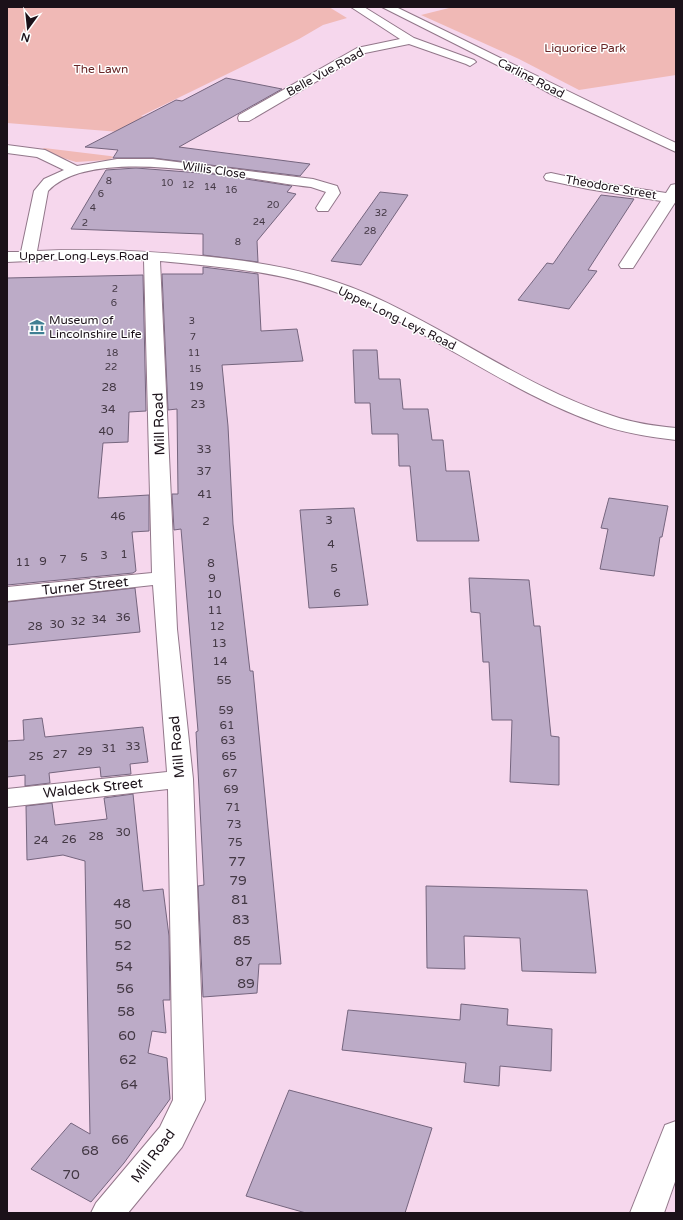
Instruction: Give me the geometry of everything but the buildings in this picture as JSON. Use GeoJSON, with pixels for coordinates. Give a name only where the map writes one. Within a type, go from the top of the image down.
{"type":"FeatureCollection","features":[{"type":"Feature","properties":{"kind":"street"},"geometry":{"type":"LineString","coordinates":[[356,7],[410,40],[555,92]]}},
{"type":"Feature","properties":{"kind":"street","name":"Carline Road"},"geometry":{"type":"LineString","coordinates":[[387,7],[514,68],[555,92],[676,148]]}},
{"type":"Feature","properties":{"kind":"street","name":"Belle Vue Road"},"geometry":{"type":"LineString","coordinates":[[244,118],[361,50],[410,40]]}},
{"type":"Feature","properties":{"kind":"street"},"geometry":{"type":"LineString","coordinates":[[7,148],[40,153],[74,170]]}},
{"type":"Feature","properties":{"kind":"street","name":"Willis Close"},"geometry":{"type":"LineString","coordinates":[[28,256],[40,192],[52,181],[74,170],[116,162],[151,162],[314,183],[332,189],[332,192],[323,208]]}},
{"type":"Feature","properties":{"kind":"street","name":"Theodore Street"},"geometry":{"type":"LineString","coordinates":[[551,177],[588,185],[673,193]]}},
{"type":"Feature","properties":{"kind":"street"},"geometry":{"type":"LineString","coordinates":[[627,265],[673,193]]}},
{"type":"Feature","properties":{"kind":"street","name":"Upper Long Leys Road"},"geometry":{"type":"LineString","coordinates":[[7,257],[111,254],[152,256],[262,268],[307,278],[343,289],[409,321],[560,403],[627,427],[676,434]]}},
{"type":"Feature","properties":{"kind":"street","name":"Mill Road"},"geometry":{"type":"LineString","coordinates":[[108,1213],[170,1137],[189,1100],[180,778],[163,578],[152,256]]}},
{"type":"Feature","properties":{"kind":"street","name":"Turner Street"},"geometry":{"type":"LineString","coordinates":[[7,594],[163,578]]}},
{"type":"Feature","properties":{"kind":"street","name":"Waldeck Street"},"geometry":{"type":"LineString","coordinates":[[7,798],[180,778]]}},
{"type":"Feature","properties":{"kind":"street"},"geometry":{"type":"LineString","coordinates":[[647,1213],[676,1135]]}},
{"type":"Feature","properties":{"kind":"green space","name":"The Lawn"},"geometry":{"type":"Polygon","coordinates":[[[7,7],[329,7],[347,18],[323,25],[299,39],[141,116],[159,121],[132,133],[7,123],[7,86],[9,85],[7,84],[7,7]]]}},
{"type":"Feature","properties":{"kind":"green space","name":"Liquorice Park"},"geometry":{"type":"Polygon","coordinates":[[[453,7],[676,7],[676,75],[579,90],[519,59],[421,15],[453,7]]]}},
{"type":"Feature","properties":{"kind":"green space"},"geometry":{"type":"Polygon","coordinates":[[[44,148],[114,157],[108,160],[76,162],[40,151],[44,148]]]}},
{"type":"Feature","properties":{"kind":"place","name":"Museum of Lincolnshire Life"},"geometry":{"type":"Point","coordinates":[37,327]}}]}
